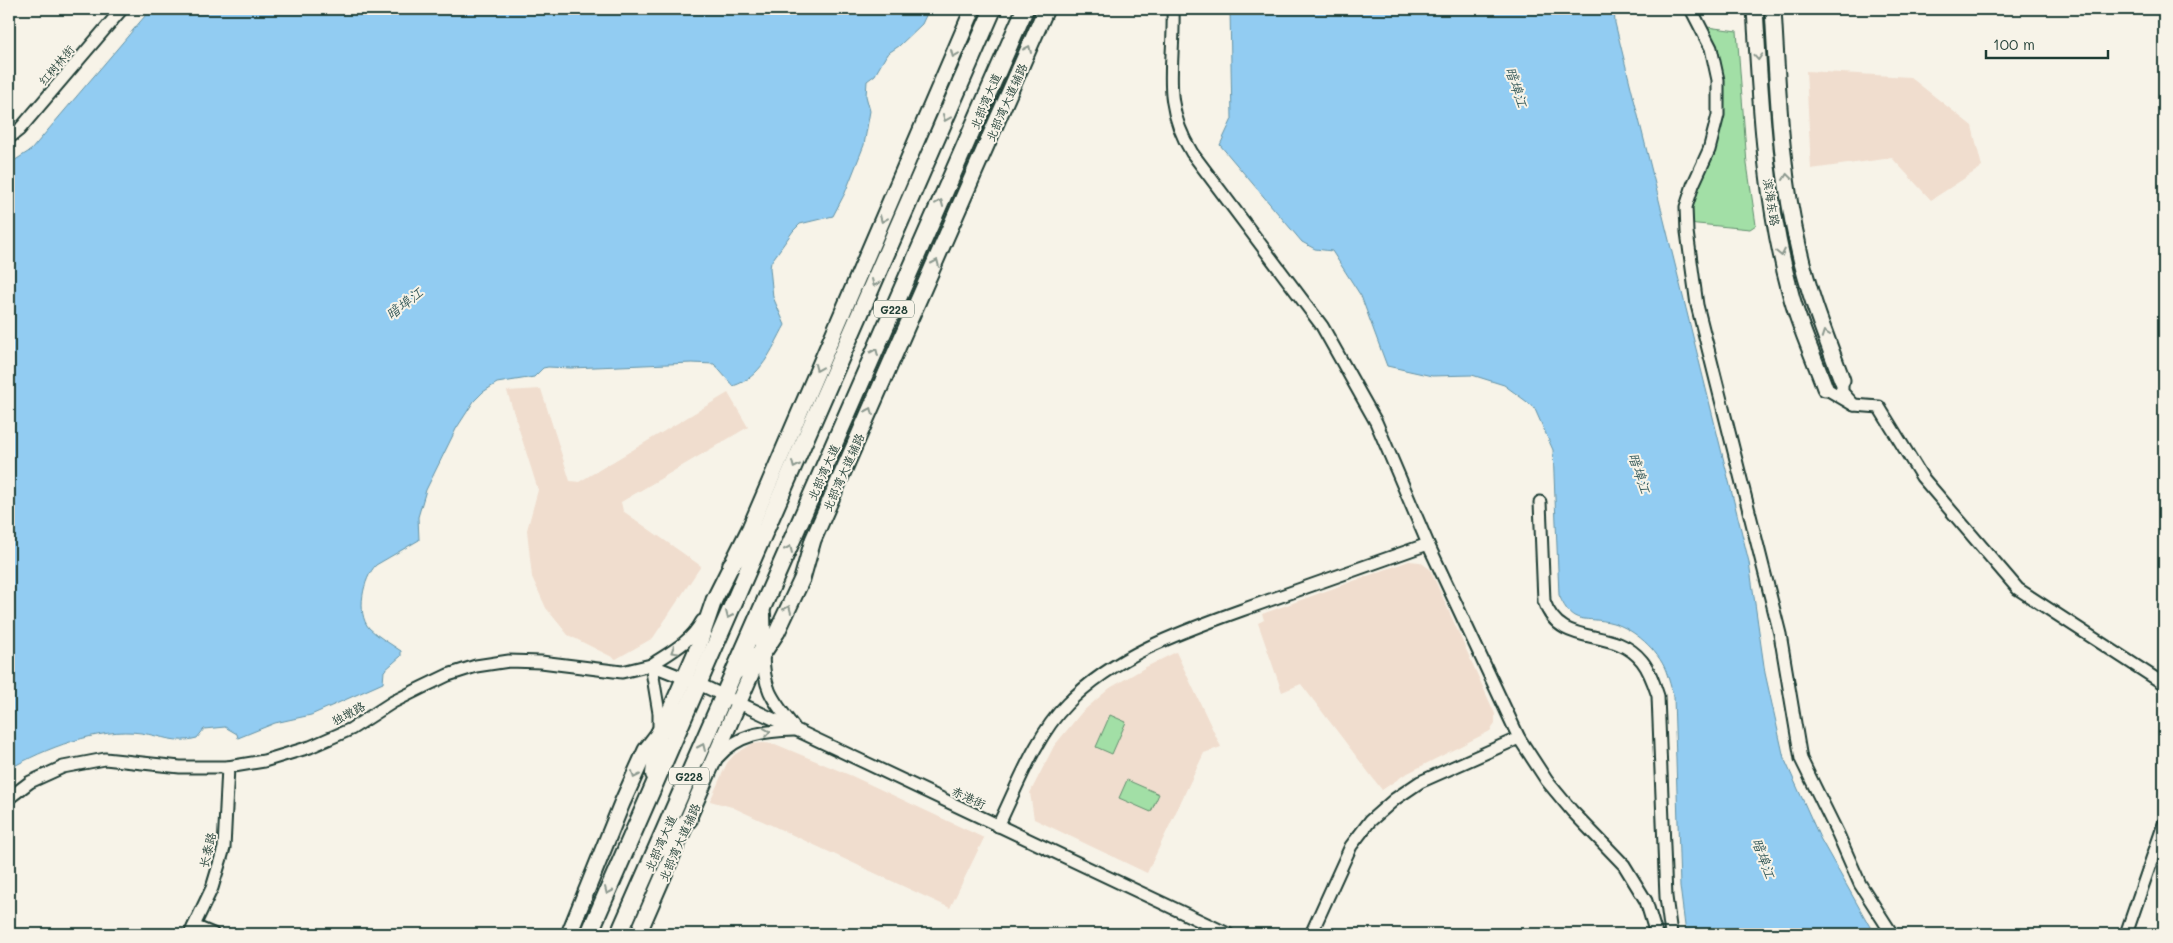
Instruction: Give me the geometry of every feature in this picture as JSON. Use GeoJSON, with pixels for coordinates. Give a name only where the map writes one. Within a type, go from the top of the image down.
{"type":"FeatureCollection","features":[{"type":"Feature","properties":{"kind":"highway","name":"G228"},"geometry":{"type":"LineString","coordinates":[[589,934],[688,708],[692,681],[770,522],[993,9]]}},
{"type":"Feature","properties":{"kind":"highway","name":"北部湾大道"},"geometry":{"type":"LineString","coordinates":[[620,934],[1024,9]]}},
{"type":"Feature","properties":{"kind":"highway"},"geometry":{"type":"LineString","coordinates":[[731,565],[770,522]]}},
{"type":"Feature","properties":{"kind":"highway"},"geometry":{"type":"LineString","coordinates":[[735,672],[763,651],[762,610]]}},
{"type":"Feature","properties":{"kind":"highway"},"geometry":{"type":"LineString","coordinates":[[653,789],[658,733],[688,708]]}},
{"type":"Feature","properties":{"kind":"highway"},"geometry":{"type":"LineString","coordinates":[[654,856],[689,819]]}},
{"type":"Feature","properties":{"kind":"main road"},"geometry":{"type":"LineString","coordinates":[[569,934],[622,803],[646,750],[692,681],[714,600],[754,519],[973,9]]}},
{"type":"Feature","properties":{"kind":"main road","name":"北部湾大道辅路"},"geometry":{"type":"LineString","coordinates":[[638,934],[740,703],[754,666],[777,632],[802,579],[813,540],[1046,9]]}},
{"type":"Feature","properties":{"kind":"main road","name":"滨海东路"},"geometry":{"type":"LineString","coordinates":[[1755,9],[1764,146],[1770,202],[1792,298],[1825,388]]}},
{"type":"Feature","properties":{"kind":"main road","name":"滨海东路"},"geometry":{"type":"LineString","coordinates":[[1774,9],[1783,147],[1789,199],[1798,249],[1810,293],[1842,380]]}},
{"type":"Feature","properties":{"kind":"street","name":"红树林街"},"geometry":{"type":"LineString","coordinates":[[9,138],[19,130],[122,9]]}},
{"type":"Feature","properties":{"kind":"street"},"geometry":{"type":"LineString","coordinates":[[1173,9],[1172,94],[1173,111],[1180,134],[1322,326],[1376,422],[1428,544],[1519,738],[1547,781],[1624,865],[1646,901],[1656,934]]}},
{"type":"Feature","properties":{"kind":"street"},"geometry":{"type":"LineString","coordinates":[[1691,9],[1711,48],[1718,80],[1718,115],[1709,150],[1693,185],[1686,207],[1687,232],[1698,305],[1780,634],[1801,759],[1860,884],[1892,934]]}},
{"type":"Feature","properties":{"kind":"street"},"geometry":{"type":"LineString","coordinates":[[1842,380],[1842,392],[1854,405]]}},
{"type":"Feature","properties":{"kind":"street"},"geometry":{"type":"LineString","coordinates":[[1825,388],[1854,405],[1879,407],[1922,477],[2018,589],[2164,684]]}},
{"type":"Feature","properties":{"kind":"street"},"geometry":{"type":"LineString","coordinates":[[1540,502],[1544,601],[1553,620],[1562,628],[1575,633],[1614,641],[1632,651],[1643,662],[1652,677],[1658,696],[1666,897],[1671,934]]}},
{"type":"Feature","properties":{"kind":"street"},"geometry":{"type":"LineString","coordinates":[[998,826],[1028,764],[1048,729],[1066,705],[1102,673],[1169,636],[1428,544]]}},
{"type":"Feature","properties":{"kind":"street","name":"独墩路"},"geometry":{"type":"LineString","coordinates":[[9,798],[30,782],[63,767],[105,760],[180,767],[228,768],[264,761],[310,747],[351,729],[393,702],[439,679],[476,666],[510,661],[622,672],[651,665],[684,644],[697,630],[714,600]]}},
{"type":"Feature","properties":{"kind":"street"},"geometry":{"type":"LineString","coordinates":[[763,651],[765,682],[772,700],[796,730]]}},
{"type":"Feature","properties":{"kind":"street"},"geometry":{"type":"LineString","coordinates":[[651,665],[692,681]]}},
{"type":"Feature","properties":{"kind":"street"},"geometry":{"type":"LineString","coordinates":[[651,665],[659,713],[658,733]]}},
{"type":"Feature","properties":{"kind":"street","name":"赤港街"},"geometry":{"type":"LineString","coordinates":[[692,681],[1228,934]]}},
{"type":"Feature","properties":{"kind":"street"},"geometry":{"type":"LineString","coordinates":[[714,762],[727,747],[741,738],[764,731],[796,730]]}},
{"type":"Feature","properties":{"kind":"street"},"geometry":{"type":"LineString","coordinates":[[1311,934],[1351,846],[1370,821],[1395,799],[1420,782],[1519,738]]}},
{"type":"Feature","properties":{"kind":"street","name":"长泰路"},"geometry":{"type":"LineString","coordinates":[[192,930],[212,888],[224,848],[228,768]]}},
{"type":"Feature","properties":{"kind":"street"},"geometry":{"type":"LineString","coordinates":[[2126,934],[2164,824]]}},
{"type":"Feature","properties":{"kind":"street"},"geometry":{"type":"LineString","coordinates":[[192,930],[213,934]]}},
{"type":"Feature","properties":{"kind":"shaded area"},"geometry":{"type":"Polygon","coordinates":[[[1806,71],[1910,77],[1972,126],[1982,167],[1931,200],[1892,158],[1811,169],[1806,71]]]}},
{"type":"Feature","properties":{"kind":"shaded area"},"geometry":{"type":"Polygon","coordinates":[[[541,389],[570,481],[579,482],[728,393],[748,427],[621,502],[623,511],[701,566],[653,638],[616,659],[568,635],[546,608],[532,577],[527,530],[538,490],[507,391],[541,389]]]}},
{"type":"Feature","properties":{"kind":"shaded area"},"geometry":{"type":"Polygon","coordinates":[[[1409,561],[1420,562],[1430,569],[1495,714],[1495,724],[1490,731],[1404,775],[1382,790],[1301,684],[1282,692],[1258,623],[1264,620],[1262,614],[1409,561]]]}},
{"type":"Feature","properties":{"kind":"shaded area"},"geometry":{"type":"Polygon","coordinates":[[[1176,652],[1221,747],[1204,753],[1147,873],[1034,819],[1030,793],[1054,746],[1082,712],[1110,688],[1176,652]]]}},
{"type":"Feature","properties":{"kind":"shaded area"},"geometry":{"type":"Polygon","coordinates":[[[752,744],[775,744],[852,776],[984,838],[950,908],[732,807],[710,801],[727,763],[734,755],[752,744]]]}},
{"type":"Feature","properties":{"kind":"green space"},"geometry":{"type":"Polygon","coordinates":[[[1707,27],[1737,31],[1747,164],[1756,225],[1750,229],[1687,223],[1720,115],[1707,27]]]}},
{"type":"Feature","properties":{"kind":"green space"},"geometry":{"type":"Polygon","coordinates":[[[1110,715],[1126,722],[1112,754],[1096,747],[1110,715]]]}},
{"type":"Feature","properties":{"kind":"green space"},"geometry":{"type":"Polygon","coordinates":[[[1127,780],[1159,794],[1151,812],[1119,798],[1127,780]]]}},
{"type":"Feature","properties":{"kind":"water","name":"暗埠江"},"geometry":{"type":"Polygon","coordinates":[[[151,9],[929,9],[922,24],[899,46],[887,54],[875,75],[867,81],[866,96],[870,111],[864,145],[845,193],[833,216],[800,224],[771,262],[773,297],[785,325],[765,362],[751,376],[733,386],[714,364],[548,367],[543,368],[534,377],[497,383],[483,392],[474,401],[456,429],[426,490],[418,517],[419,540],[376,565],[371,571],[365,587],[362,605],[365,622],[380,637],[401,651],[401,656],[384,671],[383,683],[311,715],[275,723],[238,738],[237,734],[225,727],[204,729],[197,738],[189,740],[169,739],[141,733],[108,733],[90,736],[55,747],[9,769],[9,164],[31,150],[151,9]]]}},
{"type":"Feature","properties":{"kind":"water","name":"暗埠江"},"geometry":{"type":"Polygon","coordinates":[[[1230,9],[1614,9],[1615,23],[1749,562],[1765,673],[1784,758],[1820,838],[1874,934],[1686,934],[1680,886],[1674,697],[1662,663],[1651,648],[1637,635],[1613,623],[1575,616],[1569,612],[1559,595],[1553,450],[1534,407],[1504,385],[1472,375],[1432,376],[1387,366],[1361,296],[1332,251],[1315,249],[1302,242],[1220,145],[1232,119],[1230,9]]]}}]}
